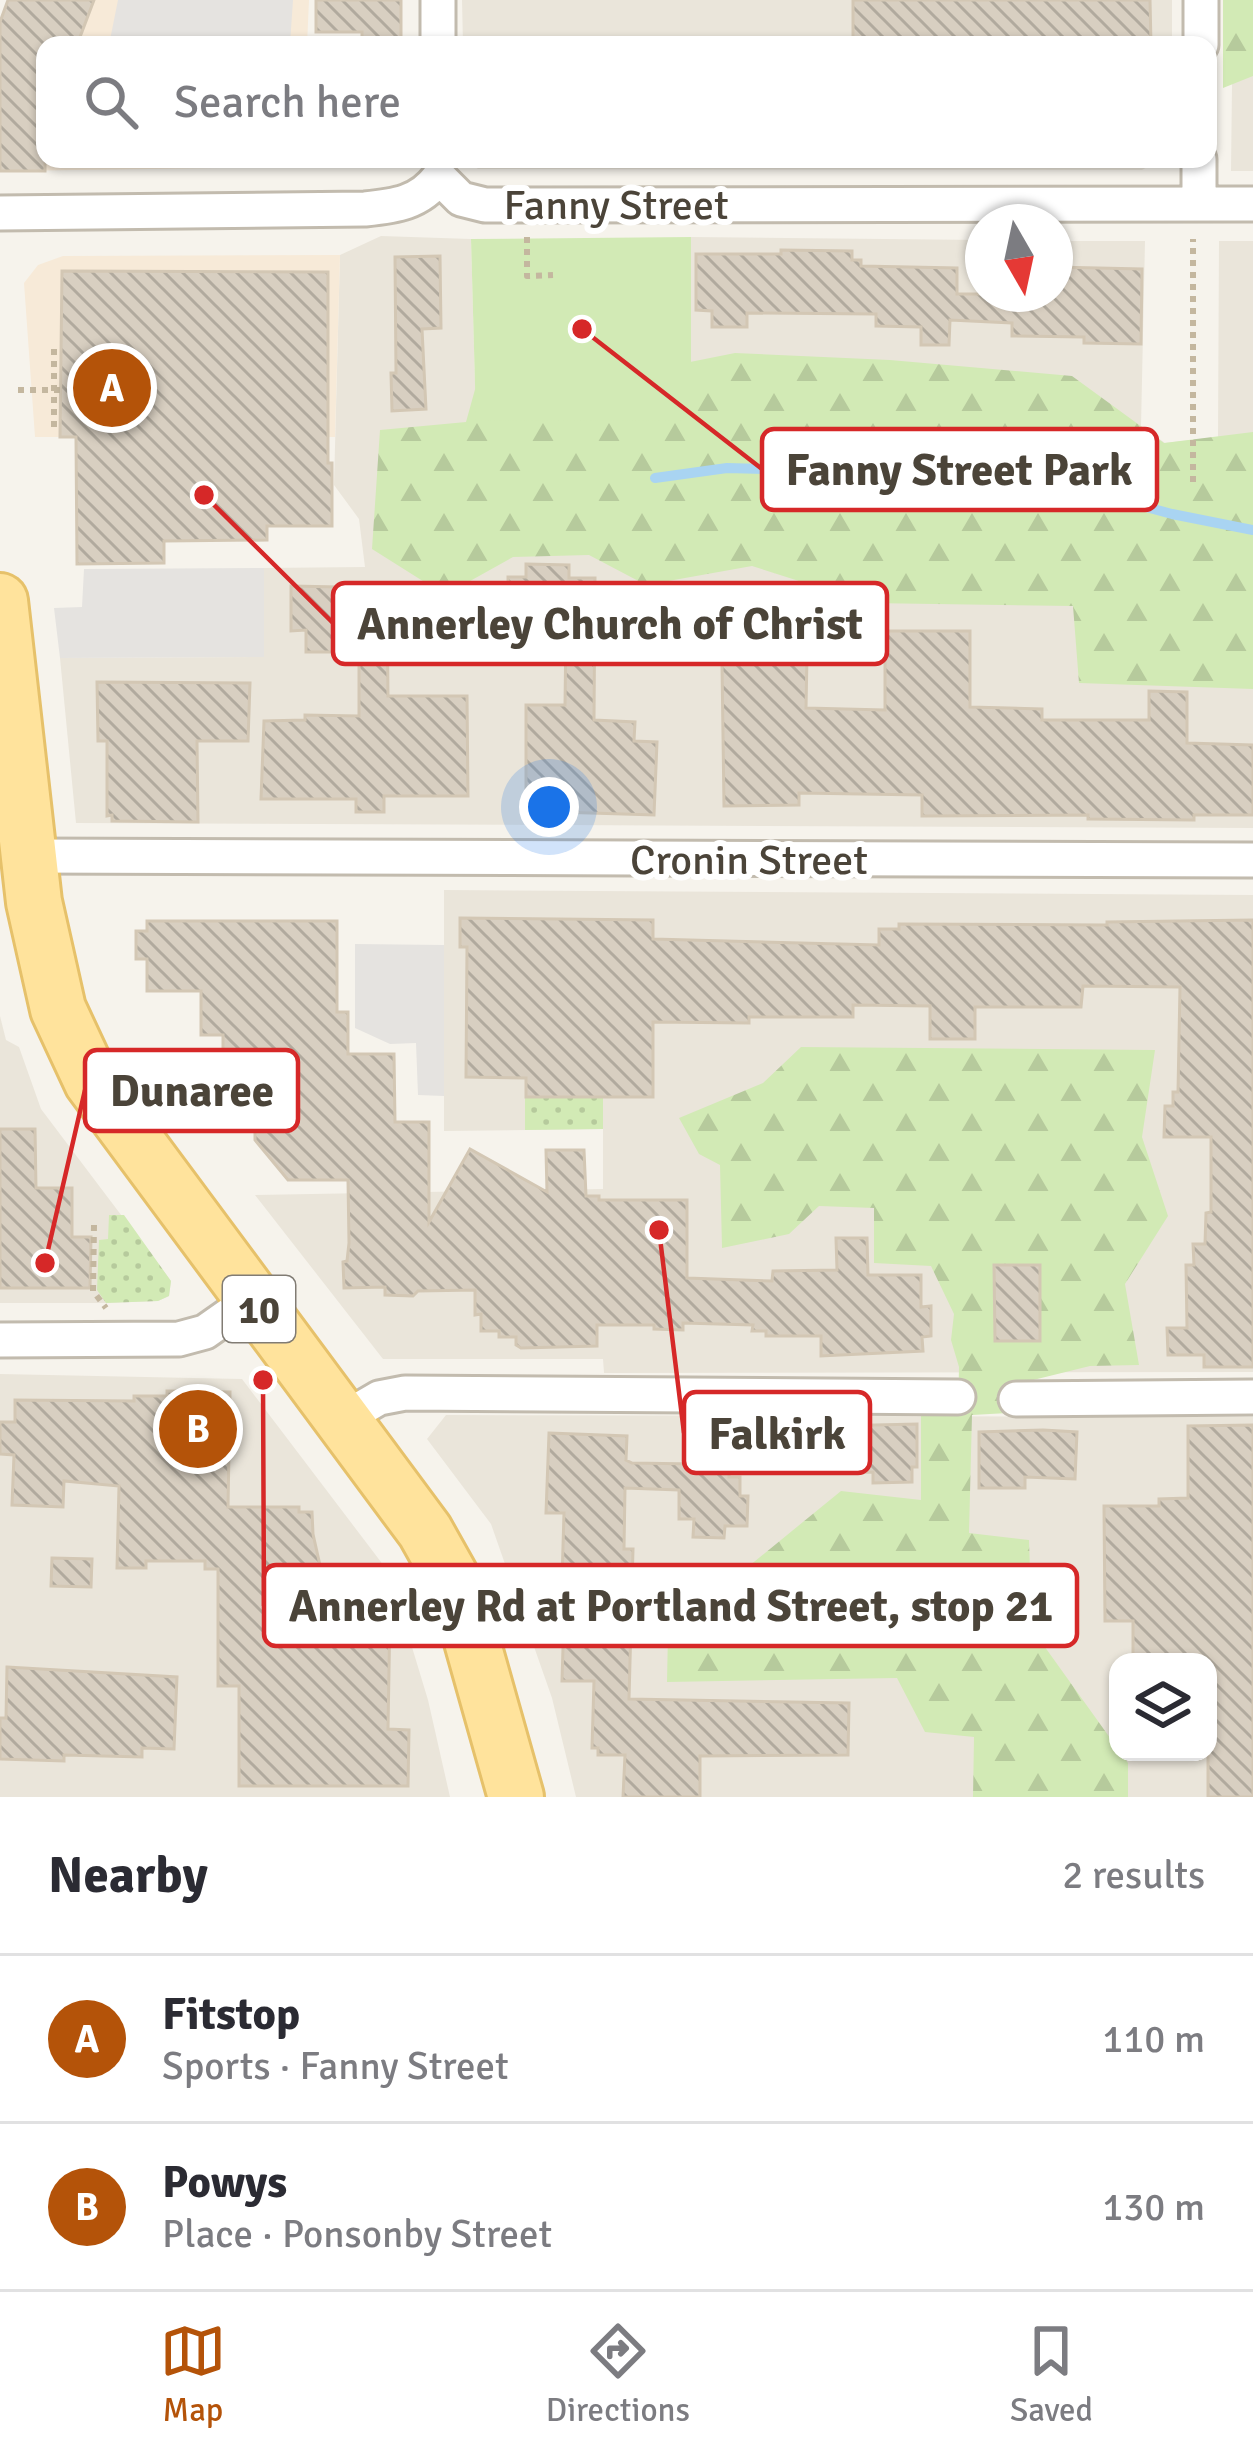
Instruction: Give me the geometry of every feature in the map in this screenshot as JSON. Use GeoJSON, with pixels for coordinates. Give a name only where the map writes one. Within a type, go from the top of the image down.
{"type":"FeatureCollection","features":[{"type":"Feature","properties":{"kind":"main road","name":"10"},"geometry":{"type":"LineString","coordinates":[[0,601],[34,902],[58,1009],[92,1082],[425,1531],[457,1588],[516,1797]]}},
{"type":"Feature","properties":{"kind":"street"},"geometry":{"type":"LineString","coordinates":[[438,0],[438,36]]}},
{"type":"Feature","properties":{"kind":"street"},"geometry":{"type":"LineString","coordinates":[[1201,36],[1202,0]]}},
{"type":"Feature","properties":{"kind":"street","name":"Fanny Street"},"geometry":{"type":"LineString","coordinates":[[0,213],[365,209],[411,201],[439,168],[460,199],[471,203],[1196,216],[1253,204]]}},
{"type":"Feature","properties":{"kind":"street"},"geometry":{"type":"LineString","coordinates":[[1196,216],[1199,168]]}},
{"type":"Feature","properties":{"kind":"street","name":"Cronin Street"},"geometry":{"type":"LineString","coordinates":[[29,856],[1253,860]]}},
{"type":"Feature","properties":{"kind":"street"},"geometry":{"type":"LineString","coordinates":[[0,1340],[179,1340],[205,1332],[252,1299]]}},
{"type":"Feature","properties":{"kind":"street"},"geometry":{"type":"LineString","coordinates":[[343,1419],[379,1398],[405,1394],[958,1397]]}},
{"type":"Feature","properties":{"kind":"street"},"geometry":{"type":"LineString","coordinates":[[1016,1399],[1253,1397]]}},
{"type":"Feature","properties":{"kind":"path"},"geometry":{"type":"LineString","coordinates":[[1193,482],[1196,216]]}},
{"type":"Feature","properties":{"kind":"path"},"geometry":{"type":"LineString","coordinates":[[526,227],[527,276],[553,275]]}},
{"type":"Feature","properties":{"kind":"path"},"geometry":{"type":"LineString","coordinates":[[54,344],[54,427]]}},
{"type":"Feature","properties":{"kind":"path"},"geometry":{"type":"LineString","coordinates":[[18,390],[57,390]]}},
{"type":"Feature","properties":{"kind":"path"},"geometry":{"type":"LineString","coordinates":[[135,1082],[172,1057]]}},
{"type":"Feature","properties":{"kind":"path"},"geometry":{"type":"LineString","coordinates":[[94,1225],[93,1291],[108,1311]]}},
{"type":"Feature","properties":{"kind":"shaded area"},"geometry":{"type":"Polygon","coordinates":[[[27,0],[309,0],[307,36],[36,36],[36,168],[228,168],[5,171],[27,0]]]}},
{"type":"Feature","properties":{"kind":"shaded area"},"geometry":{"type":"Polygon","coordinates":[[[118,0],[293,0],[291,36],[111,36],[118,0]]]}},
{"type":"Feature","properties":{"kind":"shaded area"},"geometry":{"type":"Polygon","coordinates":[[[462,0],[1172,0],[1172,36],[463,36],[462,0]]]}},
{"type":"Feature","properties":{"kind":"shaded area"},"geometry":{"type":"Polygon","coordinates":[[[1233,0],[1253,0],[1253,171],[1231,171],[1233,0]]]}},
{"type":"Feature","properties":{"kind":"shaded area"},"geometry":{"type":"Polygon","coordinates":[[[477,168],[1145,168],[1142,170],[477,168]]]}},
{"type":"Feature","properties":{"kind":"shaded area"},"geometry":{"type":"Polygon","coordinates":[[[381,236],[471,239],[476,420],[691,420],[691,237],[965,240],[965,312],[1073,312],[1073,241],[1145,241],[1141,426],[1165,443],[1218,437],[1219,241],[1253,241],[1253,828],[76,823],[60,658],[263,657],[264,568],[365,567],[359,519],[334,485],[340,255],[381,236]]]}},
{"type":"Feature","properties":{"kind":"shaded area"},"geometry":{"type":"Polygon","coordinates":[[[340,255],[335,437],[35,437],[24,283],[38,265],[63,256],[340,255]]]}},
{"type":"Feature","properties":{"kind":"shaded area"},"geometry":{"type":"Polygon","coordinates":[[[264,568],[264,657],[60,658],[54,608],[82,607],[84,569],[264,568]]]}},
{"type":"Feature","properties":{"kind":"shaded area"},"geometry":{"type":"Polygon","coordinates":[[[444,890],[1253,895],[1253,1372],[604,1373],[603,1359],[383,1359],[255,1195],[603,1189],[603,1129],[444,1131],[444,890]]]}},
{"type":"Feature","properties":{"kind":"shaded area"},"geometry":{"type":"Polygon","coordinates":[[[355,944],[444,945],[444,1096],[418,1095],[416,1043],[390,1044],[355,1028],[355,944]]]}},
{"type":"Feature","properties":{"kind":"shaded area"},"geometry":{"type":"Polygon","coordinates":[[[0,1016],[6,1040],[19,1047],[41,1109],[171,1281],[169,1296],[158,1301],[0,1303],[0,1016]]]}},
{"type":"Feature","properties":{"kind":"shaded area"},"geometry":{"type":"Polygon","coordinates":[[[0,1374],[242,1379],[381,1562],[395,1591],[428,1700],[450,1797],[0,1797],[0,1374]]]}},
{"type":"Feature","properties":{"kind":"shaded area"},"geometry":{"type":"Polygon","coordinates":[[[446,1415],[1253,1417],[1253,1797],[576,1797],[552,1698],[491,1524],[427,1439],[446,1415]]]}},
{"type":"Feature","properties":{"kind":"green space"},"geometry":{"type":"Polygon","coordinates":[[[1223,0],[1253,0],[1253,76],[1223,88],[1223,0]]]}},
{"type":"Feature","properties":{"kind":"green space"},"geometry":{"type":"Polygon","coordinates":[[[691,237],[691,420],[476,421],[471,239],[691,237]]]}},
{"type":"Feature","properties":{"kind":"green space"},"geometry":{"type":"Polygon","coordinates":[[[735,353],[1072,376],[1164,443],[1253,432],[1253,689],[1079,683],[1073,606],[868,603],[752,566],[646,585],[589,555],[513,557],[445,595],[372,549],[380,430],[466,422],[479,375],[635,373],[735,353]]]}},
{"type":"Feature","properties":{"kind":"green space"},"geometry":{"type":"Polygon","coordinates":[[[801,1047],[1155,1050],[1142,1137],[1168,1216],[1125,1284],[1139,1365],[1090,1366],[1009,1386],[1008,1413],[972,1415],[969,1533],[1029,1540],[1032,1629],[1109,1736],[1109,1761],[1128,1763],[1128,1797],[973,1797],[974,1737],[925,1732],[897,1678],[667,1682],[668,1632],[841,1491],[921,1500],[921,1413],[958,1413],[959,1367],[951,1340],[954,1314],[931,1266],[874,1263],[874,1208],[819,1206],[789,1234],[722,1248],[720,1165],[699,1154],[679,1118],[763,1083],[801,1047]]]}},
{"type":"Feature","properties":{"kind":"green space"},"geometry":{"type":"Polygon","coordinates":[[[525,1080],[603,1080],[603,1129],[525,1130],[525,1080]]]}},
{"type":"Feature","properties":{"kind":"green space"},"geometry":{"type":"Polygon","coordinates":[[[109,1215],[124,1215],[171,1281],[169,1296],[158,1301],[106,1303],[97,1290],[99,1240],[108,1239],[109,1215]]]}},
{"type":"Feature","properties":{"kind":"building"},"geometry":{"type":"Polygon","coordinates":[[[8,0],[94,0],[80,36],[36,36],[36,168],[45,171],[0,171],[0,22],[8,0]]]}},
{"type":"Feature","properties":{"kind":"building"},"geometry":{"type":"Polygon","coordinates":[[[316,0],[401,0],[401,36],[316,32],[316,0]]]}},
{"type":"Feature","properties":{"kind":"building"},"geometry":{"type":"Polygon","coordinates":[[[853,0],[1150,0],[1151,36],[853,36],[853,0]]]}},
{"type":"Feature","properties":{"kind":"building"},"geometry":{"type":"Polygon","coordinates":[[[781,250],[852,251],[852,260],[861,260],[861,266],[957,268],[957,294],[965,294],[965,312],[1073,312],[1073,267],[1142,269],[1141,344],[1012,336],[1012,323],[950,320],[949,345],[921,345],[921,327],[876,326],[876,314],[747,313],[747,327],[712,327],[712,311],[696,310],[696,254],[781,254],[781,250]]]}},
{"type":"Feature","properties":{"kind":"building"},"geometry":{"type":"Polygon","coordinates":[[[440,256],[441,328],[422,329],[426,409],[392,411],[395,257],[440,256]]]}},
{"type":"Feature","properties":{"kind":"building"},"geometry":{"type":"Polygon","coordinates":[[[62,271],[328,272],[332,526],[267,526],[267,540],[164,541],[164,563],[77,564],[76,437],[60,437],[62,271]]]}},
{"type":"Feature","properties":{"kind":"building"},"geometry":{"type":"Polygon","coordinates":[[[526,564],[569,565],[569,578],[595,578],[594,720],[635,722],[634,741],[657,742],[654,815],[526,811],[526,705],[565,705],[566,629],[528,629],[529,624],[508,623],[508,577],[526,577],[526,564]]]}},
{"type":"Feature","properties":{"kind":"building"},"geometry":{"type":"Polygon","coordinates":[[[735,585],[771,594],[798,594],[808,603],[806,708],[885,710],[885,631],[970,631],[970,707],[1042,709],[1042,720],[1149,720],[1149,691],[1187,692],[1187,743],[1253,745],[1253,815],[1194,815],[1194,820],[922,816],[922,795],[799,793],[799,805],[724,806],[722,664],[714,664],[715,592],[735,585]]]}},
{"type":"Feature","properties":{"kind":"building"},"geometry":{"type":"Polygon","coordinates":[[[291,586],[387,588],[388,696],[467,696],[468,796],[384,796],[384,812],[356,812],[356,799],[261,799],[264,721],[305,720],[305,715],[359,716],[359,652],[306,652],[306,630],[291,631],[291,586]]]}},
{"type":"Feature","properties":{"kind":"building"},"geometry":{"type":"Polygon","coordinates":[[[97,682],[250,683],[248,741],[197,741],[198,822],[112,821],[112,815],[107,816],[107,741],[98,741],[97,682]]]}},
{"type":"Feature","properties":{"kind":"building"},"geometry":{"type":"Polygon","coordinates":[[[460,918],[653,920],[653,939],[879,945],[879,929],[899,929],[899,924],[1253,920],[1253,1367],[1204,1367],[1204,1355],[1168,1355],[1167,1328],[1187,1328],[1186,1265],[1194,1265],[1193,1244],[1205,1244],[1206,1213],[1211,1212],[1211,1137],[1164,1137],[1165,1106],[1173,1106],[1173,1092],[1178,1092],[1180,987],[1083,986],[1081,1007],[975,1007],[975,1039],[930,1039],[930,1006],[853,1005],[853,1017],[653,1022],[653,1097],[526,1097],[526,1078],[466,1077],[467,947],[460,947],[460,918]]]}},
{"type":"Feature","properties":{"kind":"building"},"geometry":{"type":"Polygon","coordinates":[[[147,921],[337,921],[337,1012],[348,1012],[348,1054],[394,1054],[395,1122],[429,1122],[429,1222],[470,1149],[547,1192],[546,1150],[584,1150],[586,1196],[687,1200],[687,1278],[772,1281],[773,1271],[837,1270],[836,1238],[867,1238],[868,1275],[921,1275],[921,1307],[931,1306],[931,1336],[922,1337],[923,1351],[821,1356],[821,1336],[766,1336],[766,1331],[752,1331],[753,1325],[683,1323],[683,1330],[597,1325],[597,1346],[521,1348],[516,1337],[481,1331],[481,1314],[475,1315],[475,1290],[418,1291],[413,1296],[385,1295],[385,1287],[344,1288],[348,1180],[288,1180],[255,1140],[255,1068],[223,1068],[223,1035],[201,1035],[201,991],[147,991],[147,959],[136,959],[136,931],[147,931],[147,921]]]}},
{"type":"Feature","properties":{"kind":"building"},"geometry":{"type":"Polygon","coordinates":[[[0,1129],[35,1129],[36,1188],[72,1188],[72,1237],[91,1237],[90,1288],[0,1288],[0,1129]]]}},
{"type":"Feature","properties":{"kind":"building"},"geometry":{"type":"Polygon","coordinates":[[[994,1265],[1040,1265],[1040,1341],[995,1341],[994,1265]]]}},
{"type":"Feature","properties":{"kind":"building"},"geometry":{"type":"Polygon","coordinates":[[[167,1391],[230,1392],[228,1507],[299,1507],[299,1512],[312,1512],[330,1610],[390,1611],[388,1729],[409,1730],[408,1786],[239,1786],[239,1686],[218,1686],[218,1569],[205,1569],[205,1561],[146,1561],[146,1568],[117,1568],[119,1486],[64,1481],[63,1507],[12,1505],[14,1455],[0,1454],[0,1422],[15,1422],[15,1400],[134,1401],[134,1396],[167,1396],[167,1391]]]}},
{"type":"Feature","properties":{"kind":"building"},"geometry":{"type":"Polygon","coordinates":[[[917,1424],[917,1467],[912,1467],[912,1482],[873,1483],[873,1472],[848,1473],[848,1466],[832,1466],[832,1426],[917,1424]]]}},
{"type":"Feature","properties":{"kind":"building"},"geometry":{"type":"Polygon","coordinates":[[[1253,1425],[1253,1797],[1208,1797],[1208,1761],[1217,1761],[1217,1653],[1133,1653],[1133,1621],[1105,1621],[1104,1506],[1159,1506],[1159,1499],[1188,1498],[1188,1426],[1253,1425]]]}},
{"type":"Feature","properties":{"kind":"building"},"geometry":{"type":"Polygon","coordinates":[[[979,1432],[1077,1432],[1075,1479],[1025,1477],[1025,1488],[979,1488],[979,1432]]]}},
{"type":"Feature","properties":{"kind":"building"},"geometry":{"type":"Polygon","coordinates":[[[549,1433],[627,1436],[626,1460],[632,1463],[694,1464],[693,1454],[729,1454],[729,1477],[740,1477],[740,1496],[748,1496],[747,1526],[725,1526],[724,1538],[693,1537],[694,1519],[679,1519],[679,1490],[625,1488],[624,1549],[633,1549],[629,1699],[849,1703],[848,1755],[700,1756],[700,1797],[623,1797],[625,1755],[598,1755],[598,1748],[592,1748],[594,1681],[562,1681],[564,1615],[553,1615],[554,1580],[562,1580],[564,1513],[546,1513],[549,1433]]]}},
{"type":"Feature","properties":{"kind":"building"},"geometry":{"type":"Polygon","coordinates":[[[52,1558],[92,1559],[91,1587],[51,1586],[52,1558]]]}},
{"type":"Feature","properties":{"kind":"building"},"geometry":{"type":"Polygon","coordinates":[[[7,1667],[177,1677],[174,1749],[142,1748],[142,1757],[0,1759],[7,1667]]]}},
{"type":"Feature","properties":{"kind":"waterway"},"geometry":{"type":"LineString","coordinates":[[655,478],[727,468],[809,470],[920,488],[963,486],[1017,472],[1172,514],[1253,530]]}},
{"type":"Feature","properties":{"kind":"place","name":"Fanny Street Park"},"geometry":{"type":"Point","coordinates":[582,329]}},
{"type":"Feature","properties":{"kind":"place","name":"Fitstop"},"geometry":{"type":"Point","coordinates":[112,388]}},
{"type":"Feature","properties":{"kind":"place","name":"Annerley Church of Christ"},"geometry":{"type":"Point","coordinates":[204,495]}},
{"type":"Feature","properties":{"kind":"place","name":"Falkirk"},"geometry":{"type":"Point","coordinates":[659,1230]}},
{"type":"Feature","properties":{"kind":"place","name":"Dunaree"},"geometry":{"type":"Point","coordinates":[45,1263]}},
{"type":"Feature","properties":{"kind":"place","name":"Annerley Rd at Portland Street, stop 21"},"geometry":{"type":"Point","coordinates":[263,1380]}},
{"type":"Feature","properties":{"kind":"place","name":"Powys"},"geometry":{"type":"Point","coordinates":[198,1429]}}]}
